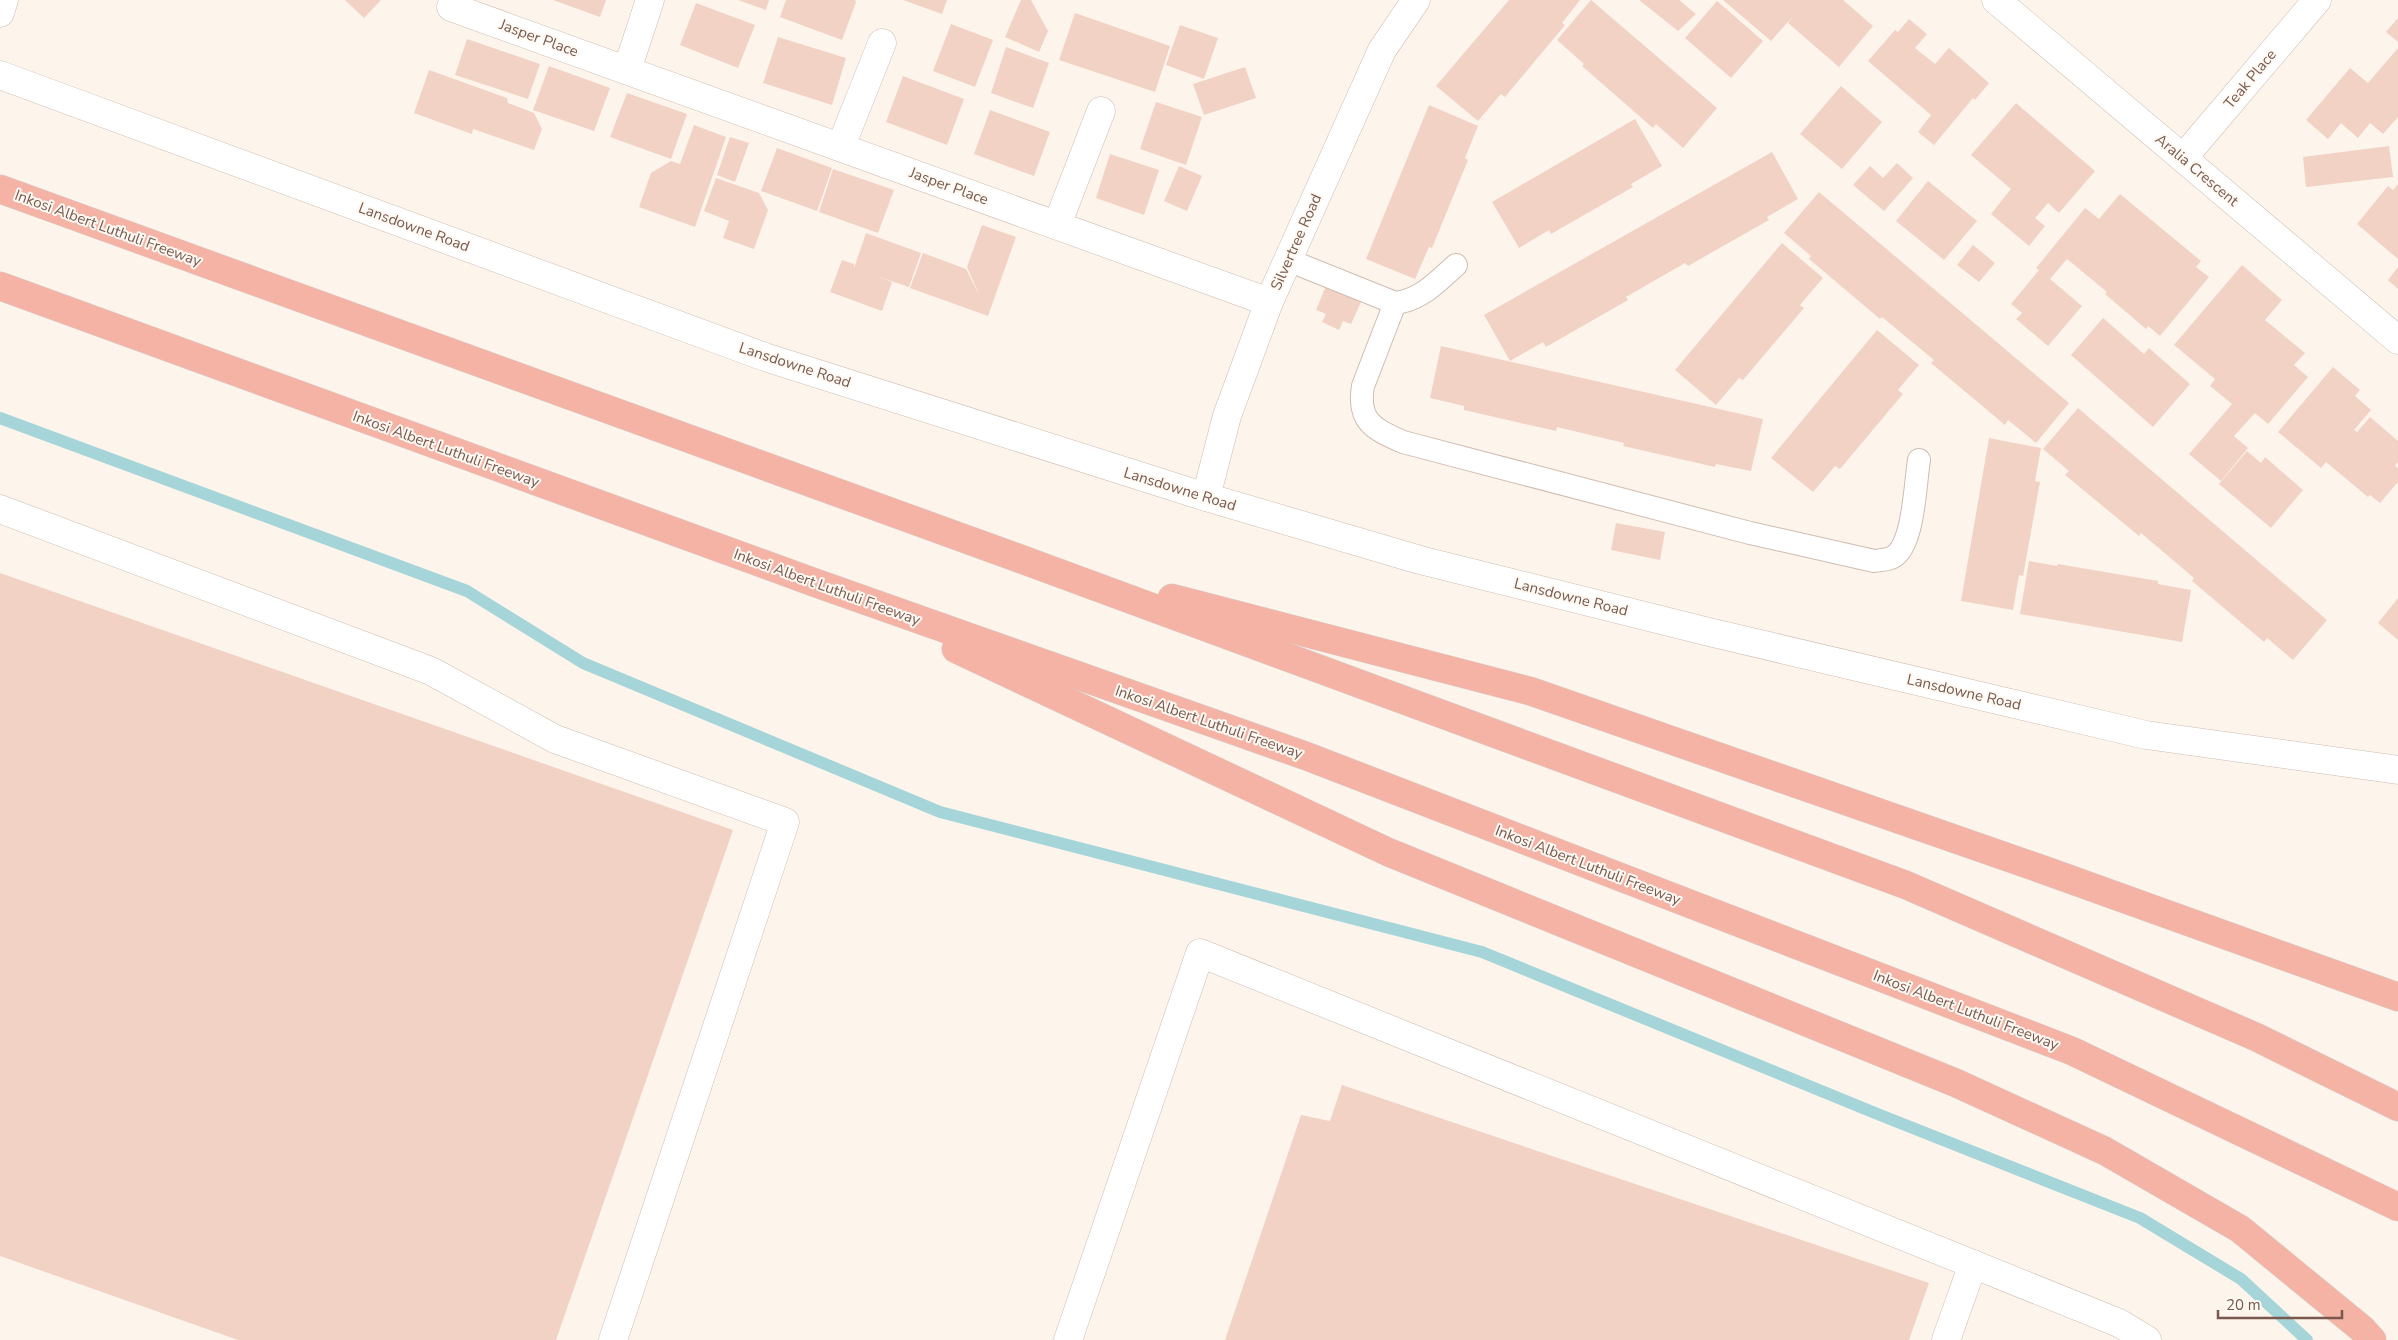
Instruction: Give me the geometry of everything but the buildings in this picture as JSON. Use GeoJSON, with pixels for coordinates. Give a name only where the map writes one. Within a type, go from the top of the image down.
{"type":"FeatureCollection","features":[{"type":"Feature","properties":{"kind":"highway","name":"Inkosi Albert Luthuli Freeway"},"geometry":{"type":"LineString","coordinates":[[0,189],[1018,558],[1906,885],[2256,1037],[2398,1107]]}},
{"type":"Feature","properties":{"kind":"highway","name":"Inkosi Albert Luthuli Freeway"},"geometry":{"type":"LineString","coordinates":[[0,286],[813,582],[1306,756],[2072,1051],[2398,1207]]}},
{"type":"Feature","properties":{"kind":"highway"},"geometry":{"type":"LineString","coordinates":[[1018,558],[1530,691],[2044,870],[2398,997]]}},
{"type":"Feature","properties":{"kind":"highway"},"geometry":{"type":"LineString","coordinates":[[813,582],[1388,852],[1956,1083],[2105,1152],[2240,1229],[2362,1328],[2372,1340]]}},
{"type":"Feature","properties":{"kind":"street"},"geometry":{"type":"LineString","coordinates":[[0,13],[4,0]]}},
{"type":"Feature","properties":{"kind":"street"},"geometry":{"type":"LineString","coordinates":[[627,70],[650,0]]}},
{"type":"Feature","properties":{"kind":"street","name":"Silvertree Road"},"geometry":{"type":"LineString","coordinates":[[1206,498],[1227,416],[1269,302],[1382,50],[1416,0]]}},
{"type":"Feature","properties":{"kind":"street","name":"Aralia Crescent"},"geometry":{"type":"LineString","coordinates":[[1996,0],[2398,340]]}},
{"type":"Feature","properties":{"kind":"street","name":"Teak Place"},"geometry":{"type":"LineString","coordinates":[[2183,158],[2317,0]]}},
{"type":"Feature","properties":{"kind":"street","name":"Jasper Place"},"geometry":{"type":"LineString","coordinates":[[451,7],[1269,302]]}},
{"type":"Feature","properties":{"kind":"street"},"geometry":{"type":"LineString","coordinates":[[840,146],[882,43]]}},
{"type":"Feature","properties":{"kind":"street","name":"Lansdowne Road"},"geometry":{"type":"LineString","coordinates":[[0,75],[765,357],[1206,498],[1430,562],[1710,632],[2146,735],[2398,770]]}},
{"type":"Feature","properties":{"kind":"street"},"geometry":{"type":"LineString","coordinates":[[1057,225],[1101,111]]}},
{"type":"Feature","properties":{"kind":"street"},"geometry":{"type":"LineString","coordinates":[[0,509],[430,671],[555,739],[785,822],[613,1340]]}},
{"type":"Feature","properties":{"kind":"street"},"geometry":{"type":"LineString","coordinates":[[1068,1340],[1200,954],[2119,1323],[2147,1340]]}},
{"type":"Feature","properties":{"kind":"street"},"geometry":{"type":"LineString","coordinates":[[1946,1340],[1973,1264]]}},
{"type":"Feature","properties":{"kind":"lane"},"geometry":{"type":"LineString","coordinates":[[1288,260],[1395,303],[1410,301],[1427,291],[1456,265]]}},
{"type":"Feature","properties":{"kind":"lane"},"geometry":{"type":"LineString","coordinates":[[1395,303],[1363,386],[1361,398],[1363,414],[1376,430],[1403,442],[1750,534],[1874,561],[1892,558],[1903,549],[1909,532],[1918,460]]}},
{"type":"Feature","properties":{"kind":"waterway"},"geometry":{"type":"LineString","coordinates":[[0,418],[467,591],[583,663],[940,812],[1482,952],[1880,1115],[2140,1218],[2241,1279],[2307,1340]]}}]}
